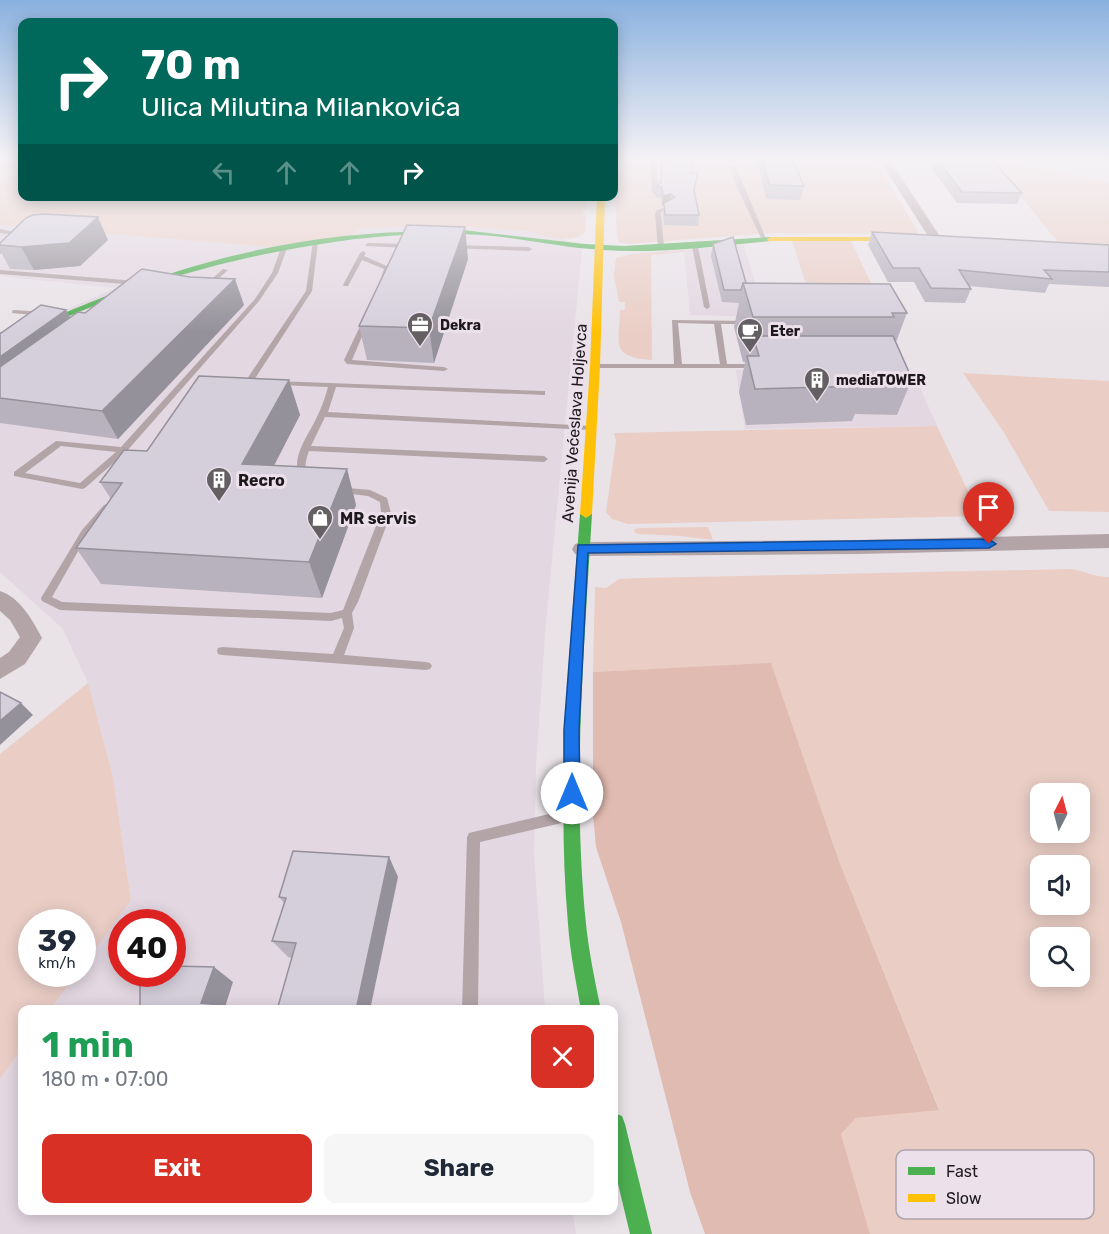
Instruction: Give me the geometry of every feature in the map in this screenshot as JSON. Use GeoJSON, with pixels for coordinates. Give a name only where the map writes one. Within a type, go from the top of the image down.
{"type":"FeatureCollection","features":[{"type":"Feature","properties":{"kind":"street","name":"Avenija Većeslava Holjevca"},"geometry":{"type":"LineString","coordinates":[[590,1005],[578,925],[572,814],[572,730],[595,366],[601,217]]}},
{"type":"Feature","properties":{"kind":"street"},"geometry":{"type":"LineString","coordinates":[[925,217],[942,241]]}},
{"type":"Feature","properties":{"kind":"street"},"geometry":{"type":"LineString","coordinates":[[0,346],[47,321],[127,294],[142,283],[201,267],[315,243],[370,241],[430,232],[490,233],[600,248],[661,248],[824,237],[942,241]]}},
{"type":"Feature","properties":{"kind":"street"},"geometry":{"type":"LineString","coordinates":[[582,549],[858,547],[1109,541]]}},
{"type":"Feature","properties":{"kind":"street"},"geometry":{"type":"LineString","coordinates":[[0,599],[17,614],[31,638],[17,658],[0,670]]}},
{"type":"Feature","properties":{"kind":"street"},"geometry":{"type":"LineString","coordinates":[[618,1140],[641,1234]]}},
{"type":"Feature","properties":{"kind":"lane"},"geometry":{"type":"LineString","coordinates":[[657,217],[661,248]]}},
{"type":"Feature","properties":{"kind":"lane"},"geometry":{"type":"LineString","coordinates":[[754,217],[765,240]]}},
{"type":"Feature","properties":{"kind":"lane"},"geometry":{"type":"LineString","coordinates":[[0,231],[21,234],[20,238],[0,252]]}},
{"type":"Feature","properties":{"kind":"lane"},"geometry":{"type":"LineString","coordinates":[[346,285],[370,241],[414,246]]}},
{"type":"Feature","properties":{"kind":"lane"},"geometry":{"type":"LineString","coordinates":[[315,243],[309,291],[245,383],[542,393]]}},
{"type":"Feature","properties":{"kind":"lane"},"geometry":{"type":"LineString","coordinates":[[694,246],[707,307]]}},
{"type":"Feature","properties":{"kind":"lane"},"geometry":{"type":"LineString","coordinates":[[448,247],[529,249]]}},
{"type":"Feature","properties":{"kind":"lane"},"geometry":{"type":"LineString","coordinates":[[123,450],[58,443],[16,474],[82,486],[123,450],[257,300],[275,273],[284,248]]}},
{"type":"Feature","properties":{"kind":"lane"},"geometry":{"type":"LineString","coordinates":[[361,257],[387,268],[380,289]]}},
{"type":"Feature","properties":{"kind":"lane"},"geometry":{"type":"LineString","coordinates":[[201,295],[225,270]]}},
{"type":"Feature","properties":{"kind":"lane"},"geometry":{"type":"LineString","coordinates":[[0,272],[142,283]]}},
{"type":"Feature","properties":{"kind":"lane"},"geometry":{"type":"LineString","coordinates":[[246,300],[257,300]]}},
{"type":"Feature","properties":{"kind":"lane"},"geometry":{"type":"LineString","coordinates":[[371,309],[348,360],[350,362],[444,369]]}},
{"type":"Feature","properties":{"kind":"lane"},"geometry":{"type":"LineString","coordinates":[[678,366],[674,321],[763,322]]}},
{"type":"Feature","properties":{"kind":"lane"},"geometry":{"type":"LineString","coordinates":[[717,322],[724,366]]}},
{"type":"Feature","properties":{"kind":"lane"},"geometry":{"type":"LineString","coordinates":[[595,366],[770,366]]}},
{"type":"Feature","properties":{"kind":"lane"},"geometry":{"type":"LineString","coordinates":[[312,486],[302,478],[300,470],[306,448],[323,414],[333,385]]}},
{"type":"Feature","properties":{"kind":"lane"},"geometry":{"type":"LineString","coordinates":[[323,414],[591,428]]}},
{"type":"Feature","properties":{"kind":"lane"},"geometry":{"type":"LineString","coordinates":[[306,448],[544,459]]}},
{"type":"Feature","properties":{"kind":"lane"},"geometry":{"type":"LineString","coordinates":[[332,490],[370,493],[384,500],[386,513],[347,613],[348,628],[337,659]]}},
{"type":"Feature","properties":{"kind":"lane"},"geometry":{"type":"LineString","coordinates":[[114,500],[85,532],[46,598],[60,606],[93,608],[331,617],[347,613]]}},
{"type":"Feature","properties":{"kind":"lane"},"geometry":{"type":"LineString","coordinates":[[222,651],[426,666]]}},
{"type":"Feature","properties":{"kind":"lane"},"geometry":{"type":"LineString","coordinates":[[470,1005],[474,837],[572,814]]}},
{"type":"Feature","properties":{"kind":"shaded area"},"geometry":{"type":"Polygon","coordinates":[[[0,217],[586,217],[585,232],[579,236],[564,239],[524,231],[439,226],[355,229],[355,234],[270,247],[0,225],[0,217]]]}},
{"type":"Feature","properties":{"kind":"shaded area"},"geometry":{"type":"Polygon","coordinates":[[[616,217],[909,217],[919,234],[771,233],[627,244],[619,242],[616,217]]]}},
{"type":"Feature","properties":{"kind":"shaded area"},"geometry":{"type":"Polygon","coordinates":[[[1037,217],[1109,217],[1109,245],[1057,241],[1037,217]]]}},
{"type":"Feature","properties":{"kind":"shaded area"},"geometry":{"type":"Polygon","coordinates":[[[438,224],[439,227],[491,228],[540,233],[562,238],[582,249],[546,622],[536,765],[534,855],[545,1005],[53,1005],[67,987],[96,987],[96,948],[108,931],[108,987],[186,987],[186,909],[124,909],[131,899],[113,777],[88,683],[63,629],[0,572],[0,339],[115,288],[0,276],[0,225],[270,247],[355,233],[355,229],[438,224]]]}},
{"type":"Feature","properties":{"kind":"shaded area"},"geometry":{"type":"Polygon","coordinates":[[[792,241],[851,241],[889,321],[809,293],[792,241]]]}},
{"type":"Feature","properties":{"kind":"shaded area"},"geometry":{"type":"Polygon","coordinates":[[[744,245],[765,317],[690,315],[684,250],[744,245]]]}},
{"type":"Feature","properties":{"kind":"shaded area"},"geometry":{"type":"Polygon","coordinates":[[[684,250],[685,252],[651,255],[652,360],[629,356],[623,352],[619,340],[620,310],[625,310],[625,302],[619,302],[614,275],[616,258],[632,254],[684,250]]]}},
{"type":"Feature","properties":{"kind":"shaded area"},"geometry":{"type":"Polygon","coordinates":[[[736,370],[914,374],[937,426],[745,429],[736,370]]]}},
{"type":"Feature","properties":{"kind":"shaded area"},"geometry":{"type":"Polygon","coordinates":[[[963,373],[1109,381],[1109,512],[1049,511],[1003,431],[963,373]]]}},
{"type":"Feature","properties":{"kind":"shaded area"},"geometry":{"type":"Polygon","coordinates":[[[937,426],[980,516],[628,524],[612,519],[606,512],[616,441],[614,433],[937,426]]]}},
{"type":"Feature","properties":{"kind":"shaded area"},"geometry":{"type":"Polygon","coordinates":[[[708,527],[713,540],[634,532],[635,529],[640,528],[708,527]]]}},
{"type":"Feature","properties":{"kind":"shaded area"},"geometry":{"type":"Polygon","coordinates":[[[1071,569],[1109,577],[1109,1234],[870,1234],[841,1134],[856,1118],[939,1109],[839,861],[771,664],[593,672],[595,587],[606,588],[619,579],[638,578],[1071,569]]]}},
{"type":"Feature","properties":{"kind":"shaded area"},"geometry":{"type":"Polygon","coordinates":[[[771,663],[839,861],[939,1110],[856,1118],[841,1134],[870,1234],[705,1234],[690,1192],[621,922],[596,847],[593,815],[593,672],[771,663]]]}},
{"type":"Feature","properties":{"kind":"shaded area"},"geometry":{"type":"Polygon","coordinates":[[[88,683],[113,777],[131,900],[124,909],[108,909],[108,932],[96,948],[96,909],[18,909],[18,987],[67,987],[53,1005],[18,1005],[18,1054],[0,1079],[0,754],[88,683]]]}},
{"type":"Feature","properties":{"kind":"shaded area"},"geometry":{"type":"Polygon","coordinates":[[[18,1054],[18,1215],[573,1215],[576,1234],[0,1234],[0,1079],[18,1054]]]}},
{"type":"Feature","properties":{"kind":"building"},"geometry":{"type":"Polygon","coordinates":[[[98,217],[69,243],[21,247],[0,245],[26,218],[98,217]]]}},
{"type":"Feature","properties":{"kind":"building"},"geometry":{"type":"Polygon","coordinates":[[[407,225],[465,227],[429,328],[359,326],[407,225]]]}},
{"type":"Feature","properties":{"kind":"building"},"geometry":{"type":"Polygon","coordinates":[[[872,232],[1109,245],[1109,272],[1044,270],[1052,279],[959,270],[971,289],[931,288],[919,268],[893,268],[872,232]]]}},
{"type":"Feature","properties":{"kind":"building"},"geometry":{"type":"Polygon","coordinates":[[[733,237],[746,283],[743,283],[741,290],[724,290],[713,244],[733,237]]]}},
{"type":"Feature","properties":{"kind":"building"},"geometry":{"type":"Polygon","coordinates":[[[142,269],[190,277],[235,279],[102,411],[0,398],[0,367],[78,312],[85,313],[142,269]]]}},
{"type":"Feature","properties":{"kind":"building"},"geometry":{"type":"Polygon","coordinates":[[[743,283],[890,284],[907,313],[892,313],[894,317],[753,317],[743,283]]]}},
{"type":"Feature","properties":{"kind":"building"},"geometry":{"type":"Polygon","coordinates":[[[41,305],[66,310],[0,357],[0,333],[41,305]]]}},
{"type":"Feature","properties":{"kind":"building"},"geometry":{"type":"Polygon","coordinates":[[[753,336],[893,336],[912,379],[863,378],[865,386],[755,389],[747,356],[759,356],[753,336]]]}},
{"type":"Feature","properties":{"kind":"building"},"geometry":{"type":"Polygon","coordinates":[[[199,376],[289,380],[242,464],[347,469],[309,562],[76,548],[122,483],[100,482],[124,450],[147,451],[199,376]]]}},
{"type":"Feature","properties":{"kind":"building"},"geometry":{"type":"Polygon","coordinates":[[[0,692],[21,703],[0,721],[0,692]]]}},
{"type":"Feature","properties":{"kind":"building"},"geometry":{"type":"Polygon","coordinates":[[[293,851],[389,857],[357,1005],[278,1005],[296,943],[272,941],[286,898],[279,897],[293,851]]]}},
{"type":"Feature","properties":{"kind":"building"},"geometry":{"type":"Polygon","coordinates":[[[186,966],[214,967],[201,1003],[221,1005],[140,1005],[140,987],[186,987],[186,966]]]}},
{"type":"Feature","properties":{"kind":"traffic: fast"},"geometry":{"type":"LineString","coordinates":[[0,346],[54,319],[167,276],[283,247],[343,238],[403,233],[463,232],[624,249],[667,248],[771,239]]}},
{"type":"Feature","properties":{"kind":"traffic: fast"},"geometry":{"type":"LineString","coordinates":[[586,514],[573,719],[571,822],[577,924],[590,1005]]}},
{"type":"Feature","properties":{"kind":"traffic: fast"},"geometry":{"type":"LineString","coordinates":[[618,1140],[641,1234]]}},
{"type":"Feature","properties":{"kind":"traffic: slow"},"geometry":{"type":"LineString","coordinates":[[586,514],[595,366],[600,217]]}},
{"type":"Feature","properties":{"kind":"traffic: slow"},"geometry":{"type":"LineString","coordinates":[[771,239],[909,239]]}},
{"type":"Feature","properties":{"kind":"place","name":"Dekra"},"geometry":{"type":"Point","coordinates":[420,348]}},
{"type":"Feature","properties":{"kind":"place","name":"Eter"},"geometry":{"type":"Point","coordinates":[750,354]}},
{"type":"Feature","properties":{"kind":"place","name":"mediaTOWER"},"geometry":{"type":"Point","coordinates":[817,403]}},
{"type":"Feature","properties":{"kind":"place","name":"Recro"},"geometry":{"type":"Point","coordinates":[219,503]}},
{"type":"Feature","properties":{"kind":"place","name":"MR servis"},"geometry":{"type":"Point","coordinates":[320,541]}},
{"type":"Feature","properties":{"kind":"route"},"geometry":{"type":"LineString","coordinates":[[572,793],[572,730],[582,549],[989,544]]}}]}
